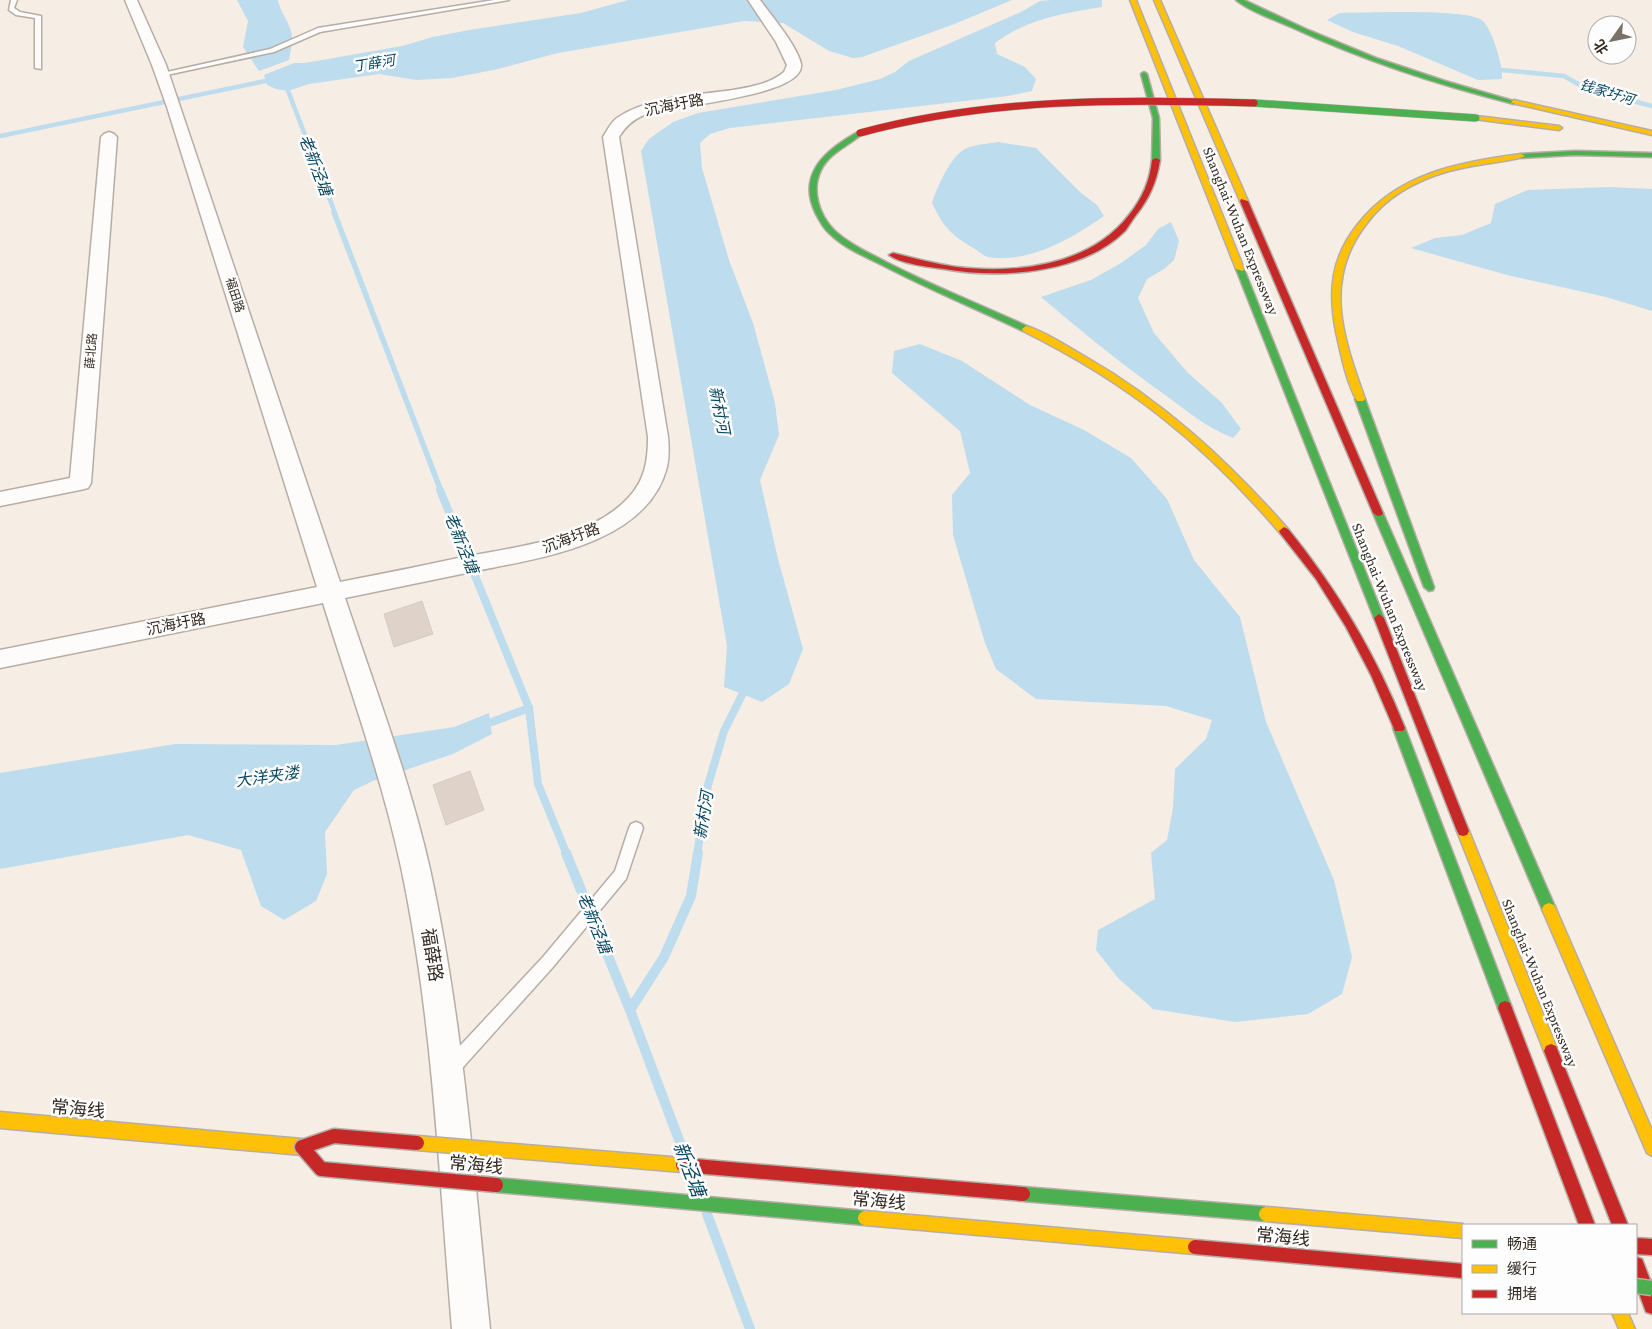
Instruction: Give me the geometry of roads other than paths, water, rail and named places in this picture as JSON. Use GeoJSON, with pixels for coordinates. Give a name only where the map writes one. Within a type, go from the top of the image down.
{"type":"FeatureCollection","features":[{"type":"Feature","properties":{"kind":"main road"},"geometry":{"type":"LineString","coordinates":[[1124,0],[1132,28]]}},
{"type":"Feature","properties":{"kind":"main road"},"geometry":{"type":"LineString","coordinates":[[1244,2],[1343,47],[1448,84],[1652,134]]}},
{"type":"Feature","properties":{"kind":"main road","name":"Shanghai-Wuhan Expressway"},"geometry":{"type":"LineString","coordinates":[[1134,3],[1620,1224]]}},
{"type":"Feature","properties":{"kind":"main road","name":"Shanghai-Wuhan Expressway"},"geometry":{"type":"LineString","coordinates":[[1158,3],[1652,1148]]}},
{"type":"Feature","properties":{"kind":"main road"},"geometry":{"type":"LineString","coordinates":[[854,234],[867,244],[902,259],[942,268],[988,272],[1034,268],[1075,258],[1107,242],[1128,223],[1143,203],[1156,162],[1156,118],[1142,66]]}},
{"type":"Feature","properties":{"kind":"main road"},"geometry":{"type":"LineString","coordinates":[[1571,132],[1478,120],[1240,108],[1082,108],[979,114],[929,120],[864,136],[826,155],[812,178],[814,203],[828,227],[857,249],[888,267],[1063,347],[1118,378],[1171,416],[1220,459],[1269,510],[1310,564],[1353,628],[1387,696],[1587,1224]]}},
{"type":"Feature","properties":{"kind":"main road"},"geometry":{"type":"LineString","coordinates":[[1597,133],[1652,141]]}},
{"type":"Feature","properties":{"kind":"main road"},"geometry":{"type":"LineString","coordinates":[[836,164],[839,158],[864,136]]}},
{"type":"Feature","properties":{"kind":"main road"},"geometry":{"type":"LineString","coordinates":[[1636,143],[1652,146]]}},
{"type":"Feature","properties":{"kind":"main road"},"geometry":{"type":"LineString","coordinates":[[1434,601],[1351,370],[1338,305],[1337,276],[1345,249],[1358,225],[1377,204],[1404,187],[1437,173],[1472,162],[1516,155],[1564,152],[1652,155]]}},
{"type":"Feature","properties":{"kind":"main road"},"geometry":{"type":"LineString","coordinates":[[1465,684],[1536,880]]}},
{"type":"Feature","properties":{"kind":"main road","name":"常海线"},"geometry":{"type":"LineString","coordinates":[[0,1120],[302,1147],[334,1136],[1462,1231]]}},
{"type":"Feature","properties":{"kind":"main road","name":"常海线"},"geometry":{"type":"LineString","coordinates":[[302,1147],[321,1169],[1462,1271]]}},
{"type":"Feature","properties":{"kind":"main road"},"geometry":{"type":"LineString","coordinates":[[1637,1246],[1652,1247]]}},
{"type":"Feature","properties":{"kind":"main road"},"geometry":{"type":"LineString","coordinates":[[1637,1268],[1652,1306]]}},
{"type":"Feature","properties":{"kind":"main road"},"geometry":{"type":"LineString","coordinates":[[1637,1286],[1652,1288]]}},
{"type":"Feature","properties":{"kind":"main road"},"geometry":{"type":"LineString","coordinates":[[1620,1314],[1626,1329]]}},
{"type":"Feature","properties":{"kind":"street","name":"福田路"},"geometry":{"type":"LineString","coordinates":[[131,0],[172,100],[332,593]]}},
{"type":"Feature","properties":{"kind":"street","name":"沉海圩路"},"geometry":{"type":"LineString","coordinates":[[0,658],[332,593],[562,544],[594,532],[635,504],[648,487],[655,473],[658,457],[658,437],[611,137],[613,130],[629,116],[652,107],[758,91],[781,81],[793,71],[794,65],[778,36],[754,0]]}},
{"type":"Feature","properties":{"kind":"street","name":"薛北路"},"geometry":{"type":"LineString","coordinates":[[0,498],[80,483],[108,137]]}},
{"type":"Feature","properties":{"kind":"street","name":"福薛路"},"geometry":{"type":"LineString","coordinates":[[332,593],[394,790],[415,867],[432,949],[442,1023],[471,1329]]}},
{"type":"Feature","properties":{"kind":"lane"},"geometry":{"type":"LineString","coordinates":[[14,0],[11,10],[18,14],[38,16],[39,68]]}},
{"type":"Feature","properties":{"kind":"lane"},"geometry":{"type":"LineString","coordinates":[[162,74],[272,51],[318,30],[506,0]]}},
{"type":"Feature","properties":{"kind":"lane"},"geometry":{"type":"LineString","coordinates":[[447,1072],[548,962],[620,874],[636,828]]}},
{"type":"Feature","properties":{"kind":"water"},"geometry":{"type":"Polygon","coordinates":[[[237,0],[278,0],[292,34],[289,60],[259,71],[243,47],[248,21],[237,0]]]}},
{"type":"Feature","properties":{"kind":"water"},"geometry":{"type":"Polygon","coordinates":[[[628,0],[1012,0],[952,25],[862,57],[853,58],[829,51],[783,23],[744,21],[558,53],[498,69],[452,78],[416,80],[379,74],[309,84],[288,91],[267,85],[264,75],[294,63],[305,63],[402,46],[433,37],[469,30],[581,13],[628,0]]]}},
{"type":"Feature","properties":{"kind":"water"},"geometry":{"type":"Polygon","coordinates":[[[1102,0],[1102,7],[1046,18],[1020,28],[995,43],[997,54],[1025,67],[1036,79],[1032,91],[1008,96],[730,128],[710,134],[700,143],[702,168],[729,260],[753,323],[775,403],[779,435],[760,480],[778,559],[803,649],[789,684],[762,702],[724,687],[727,646],[641,151],[649,139],[673,122],[698,113],[836,90],[880,79],[895,72],[909,61],[1021,12],[1040,1],[1102,0]]]}},
{"type":"Feature","properties":{"kind":"water"},"geometry":{"type":"Polygon","coordinates":[[[1339,13],[1438,13],[1474,17],[1483,21],[1494,40],[1502,79],[1478,80],[1398,46],[1353,32],[1327,20],[1339,13]]]}},
{"type":"Feature","properties":{"kind":"water"},"geometry":{"type":"Polygon","coordinates":[[[998,142],[1036,148],[1081,193],[1097,205],[1104,216],[1064,240],[1034,253],[1019,257],[988,257],[960,239],[940,219],[932,203],[934,197],[945,172],[961,151],[975,146],[998,142]]]}},
{"type":"Feature","properties":{"kind":"water"},"geometry":{"type":"Polygon","coordinates":[[[1610,187],[1652,189],[1652,311],[1606,297],[1507,275],[1411,248],[1435,238],[1462,235],[1491,223],[1495,204],[1528,190],[1610,187]]]}},
{"type":"Feature","properties":{"kind":"water"},"geometry":{"type":"Polygon","coordinates":[[[1171,222],[1179,241],[1174,260],[1164,269],[1147,279],[1138,298],[1154,333],[1188,373],[1222,403],[1241,429],[1233,438],[1199,420],[1103,348],[1041,297],[1091,280],[1121,263],[1146,245],[1158,229],[1171,222]]]}},
{"type":"Feature","properties":{"kind":"water"},"geometry":{"type":"Polygon","coordinates":[[[920,344],[962,361],[1030,405],[1084,430],[1131,458],[1167,499],[1194,560],[1240,617],[1266,722],[1334,880],[1352,957],[1342,994],[1308,1014],[1235,1022],[1153,1009],[1118,978],[1096,950],[1098,930],[1155,899],[1151,853],[1167,840],[1173,808],[1175,769],[1206,739],[1212,720],[1166,706],[1036,699],[996,669],[985,643],[953,535],[952,495],[970,473],[960,431],[892,373],[894,351],[920,344]]]}},
{"type":"Feature","properties":{"kind":"water"},"geometry":{"type":"Polygon","coordinates":[[[489,713],[492,734],[453,754],[373,781],[354,790],[325,832],[327,874],[316,901],[284,920],[261,906],[241,850],[188,835],[0,869],[0,773],[175,744],[336,745],[454,727],[489,713]]]}},
{"type":"Feature","properties":{"kind":"waterway","name":"钱家圩河"},"geometry":{"type":"LineString","coordinates":[[1502,70],[1564,76],[1587,89],[1652,106]]}},
{"type":"Feature","properties":{"kind":"waterway","name":"丁薛河"},"geometry":{"type":"LineString","coordinates":[[0,136],[275,79]]}},
{"type":"Feature","properties":{"kind":"waterway","name":"老新泾塘"},"geometry":{"type":"LineString","coordinates":[[285,83],[335,213]]}},
{"type":"Feature","properties":{"kind":"waterway","name":"老新泾塘"},"geometry":{"type":"LineString","coordinates":[[334,212],[441,491]]}},
{"type":"Feature","properties":{"kind":"waterway","name":"老新泾塘"},"geometry":{"type":"LineString","coordinates":[[440,490],[529,708]]}},
{"type":"Feature","properties":{"kind":"waterway","name":"新村河"},"geometry":{"type":"LineString","coordinates":[[697,855],[708,785],[724,731],[746,687]]}},
{"type":"Feature","properties":{"kind":"waterway","name":"大洋夹溇"},"geometry":{"type":"LineString","coordinates":[[481,726],[529,708]]}},
{"type":"Feature","properties":{"kind":"waterway","name":"老新泾塘"},"geometry":{"type":"LineString","coordinates":[[529,708],[538,784],[567,855]]}},
{"type":"Feature","properties":{"kind":"waterway","name":"老新泾塘"},"geometry":{"type":"LineString","coordinates":[[566,853],[630,1010]]}},
{"type":"Feature","properties":{"kind":"waterway","name":"新村河"},"geometry":{"type":"LineString","coordinates":[[630,1010],[664,957],[691,896],[698,853]]}},
{"type":"Feature","properties":{"kind":"waterway","name":"新泾塘"},"geometry":{"type":"LineString","coordinates":[[630,1010],[685,1156]]}},
{"type":"Feature","properties":{"kind":"waterway","name":"新泾塘"},"geometry":{"type":"LineString","coordinates":[[707,1214],[750,1329]]}}]}
